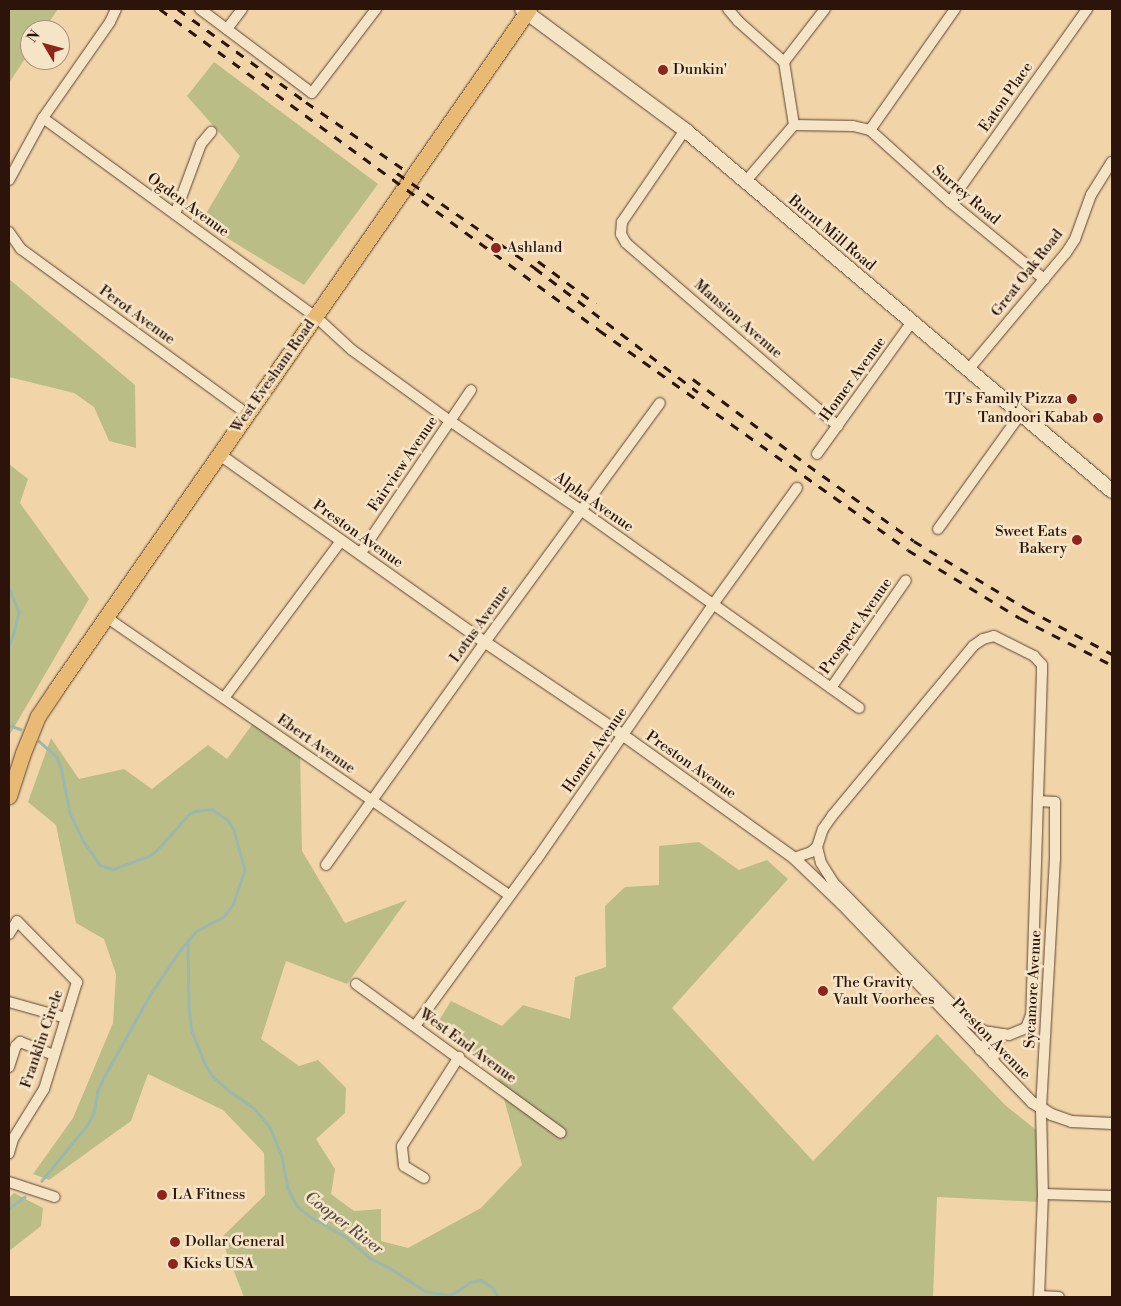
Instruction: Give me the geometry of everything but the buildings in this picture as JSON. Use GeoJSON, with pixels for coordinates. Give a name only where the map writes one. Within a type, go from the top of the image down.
{"type":"FeatureCollection","features":[{"type":"Feature","properties":{"kind":"main road","name":"Burnt Mill Road"},"geometry":{"type":"LineString","coordinates":[[526,10],[685,130],[1112,491]]}},
{"type":"Feature","properties":{"kind":"main road","name":"West Evesham Road"},"geometry":{"type":"LineString","coordinates":[[9,796],[26,744],[38,716],[526,10]]}},
{"type":"Feature","properties":{"kind":"street"},"geometry":{"type":"LineString","coordinates":[[9,180],[43,118],[110,22],[116,9]]}},
{"type":"Feature","properties":{"kind":"street"},"geometry":{"type":"LineString","coordinates":[[200,9],[312,93],[376,9]]}},
{"type":"Feature","properties":{"kind":"street"},"geometry":{"type":"LineString","coordinates":[[227,29],[242,9]]}},
{"type":"Feature","properties":{"kind":"street"},"geometry":{"type":"LineString","coordinates":[[728,9],[738,21],[784,62],[794,126]]}},
{"type":"Feature","properties":{"kind":"street"},"geometry":{"type":"LineString","coordinates":[[784,62],[825,9]]}},
{"type":"Feature","properties":{"kind":"street"},"geometry":{"type":"LineString","coordinates":[[746,181],[794,126],[861,127],[870,130],[955,9]]}},
{"type":"Feature","properties":{"kind":"street","name":"Eaton Place"},"geometry":{"type":"LineString","coordinates":[[950,202],[1087,9]]}},
{"type":"Feature","properties":{"kind":"street","name":"Ogden Avenue"},"geometry":{"type":"LineString","coordinates":[[43,118],[315,316]]}},
{"type":"Feature","properties":{"kind":"street","name":"Mansion Avenue"},"geometry":{"type":"LineString","coordinates":[[685,130],[622,222],[621,234],[626,243],[838,426]]}},
{"type":"Feature","properties":{"kind":"street","name":"Surrey Road"},"geometry":{"type":"LineString","coordinates":[[870,130],[950,202],[1044,280]]}},
{"type":"Feature","properties":{"kind":"street"},"geometry":{"type":"LineString","coordinates":[[175,214],[201,144],[211,132]]}},
{"type":"Feature","properties":{"kind":"street","name":"Great Oak Road"},"geometry":{"type":"LineString","coordinates":[[968,370],[1044,280],[1075,239],[1091,195],[1112,162]]}},
{"type":"Feature","properties":{"kind":"street","name":"Perot Avenue"},"geometry":{"type":"LineString","coordinates":[[10,234],[21,249],[247,414]]}},
{"type":"Feature","properties":{"kind":"street","name":"Alpha Avenue"},"geometry":{"type":"LineString","coordinates":[[315,316],[352,350],[450,421],[582,511],[859,708]]}},
{"type":"Feature","properties":{"kind":"street","name":"Homer Avenue"},"geometry":{"type":"LineString","coordinates":[[817,454],[912,322]]}},
{"type":"Feature","properties":{"kind":"street","name":"Fairview Avenue"},"geometry":{"type":"LineString","coordinates":[[360,554],[471,390]]}},
{"type":"Feature","properties":{"kind":"street","name":"Lotus Avenue"},"geometry":{"type":"LineString","coordinates":[[326,865],[370,801],[660,403]]}},
{"type":"Feature","properties":{"kind":"street"},"geometry":{"type":"LineString","coordinates":[[938,529],[1020,415]]}},
{"type":"Feature","properties":{"kind":"street","name":"Preston Avenue"},"geometry":{"type":"LineString","coordinates":[[219,454],[485,642],[623,736],[794,858],[980,1050],[1041,1109],[1071,1121],[1112,1124]]}},
{"type":"Feature","properties":{"kind":"street","name":"Homer Avenue"},"geometry":{"type":"LineString","coordinates":[[415,1026],[623,736],[797,488]]}},
{"type":"Feature","properties":{"kind":"street"},"geometry":{"type":"LineString","coordinates":[[224,698],[341,541]]}},
{"type":"Feature","properties":{"kind":"street","name":"Prospect Avenue"},"geometry":{"type":"LineString","coordinates":[[831,688],[906,580]]}},
{"type":"Feature","properties":{"kind":"street","name":"Ebert Avenue"},"geometry":{"type":"LineString","coordinates":[[106,617],[370,801],[509,895]]}},
{"type":"Feature","properties":{"kind":"street","name":"Preston Avenue"},"geometry":{"type":"LineString","coordinates":[[986,638],[1002,638],[1034,656],[1042,665],[1038,801],[1030,1022],[1019,1033],[1003,1034],[990,1032],[968,1021],[833,882],[821,863],[817,847],[823,829],[832,816],[973,646],[986,638]]}},
{"type":"Feature","properties":{"kind":"street","name":"Sycamore Avenue"},"geometry":{"type":"LineString","coordinates":[[1038,801],[1056,802],[1055,867],[1041,1109],[1043,1194],[1039,1297]]}},
{"type":"Feature","properties":{"kind":"street"},"geometry":{"type":"LineString","coordinates":[[794,858],[811,852],[817,847]]}},
{"type":"Feature","properties":{"kind":"street"},"geometry":{"type":"LineString","coordinates":[[803,866],[821,863]]}},
{"type":"Feature","properties":{"kind":"street","name":"Franklin Circle"},"geometry":{"type":"LineString","coordinates":[[9,934],[17,921],[77,982],[44,1089],[11,1138],[9,1153]]}},
{"type":"Feature","properties":{"kind":"street","name":"West End Avenue"},"geometry":{"type":"LineString","coordinates":[[356,984],[459,1057],[561,1133]]}},
{"type":"Feature","properties":{"kind":"street"},"geometry":{"type":"LineString","coordinates":[[9,1002],[66,1018]]}},
{"type":"Feature","properties":{"kind":"street"},"geometry":{"type":"LineString","coordinates":[[980,1050],[988,1040],[990,1032]]}},
{"type":"Feature","properties":{"kind":"street"},"geometry":{"type":"LineString","coordinates":[[993,1063],[995,1044],[1003,1034]]}},
{"type":"Feature","properties":{"kind":"street"},"geometry":{"type":"LineString","coordinates":[[9,1067],[16,1046],[20,1042],[54,1055]]}},
{"type":"Feature","properties":{"kind":"street"},"geometry":{"type":"LineString","coordinates":[[424,1178],[404,1166],[402,1146],[459,1057]]}},
{"type":"Feature","properties":{"kind":"street"},"geometry":{"type":"LineString","coordinates":[[9,1182],[54,1197]]}},
{"type":"Feature","properties":{"kind":"street"},"geometry":{"type":"LineString","coordinates":[[1043,1194],[1112,1196]]}},
{"type":"Feature","properties":{"kind":"street"},"geometry":{"type":"LineString","coordinates":[[1039,1297],[1059,1297]]}},
{"type":"Feature","properties":{"kind":"green space"},"geometry":{"type":"Polygon","coordinates":[[[9,9],[58,9],[51,20],[20,20],[20,66],[9,83],[9,9]]]}},
{"type":"Feature","properties":{"kind":"green space"},"geometry":{"type":"Polygon","coordinates":[[[214,62],[378,184],[304,285],[201,222],[240,156],[187,96],[214,62]]]}},
{"type":"Feature","properties":{"kind":"green space"},"geometry":{"type":"Polygon","coordinates":[[[9,279],[135,385],[136,448],[109,441],[94,407],[74,393],[9,377],[9,279]]]}},
{"type":"Feature","properties":{"kind":"green space"},"geometry":{"type":"Polygon","coordinates":[[[9,464],[28,479],[20,503],[89,599],[9,736],[9,464]]]}},
{"type":"Feature","properties":{"kind":"green space"},"geometry":{"type":"Polygon","coordinates":[[[257,718],[300,749],[302,851],[345,923],[407,900],[347,984],[286,961],[261,1039],[299,1066],[318,1060],[346,1088],[345,1113],[316,1139],[335,1169],[331,1194],[354,1211],[381,1209],[381,1241],[408,1248],[481,1208],[522,1165],[497,1073],[435,1027],[451,1001],[502,1026],[523,1005],[570,1019],[575,977],[606,967],[605,906],[625,887],[659,885],[659,846],[699,842],[739,870],[767,860],[788,879],[672,1008],[813,1161],[937,1034],[1005,1105],[1036,1130],[1042,1132],[1040,1202],[937,1197],[933,1297],[244,1297],[221,1238],[265,1195],[264,1153],[223,1110],[148,1074],[131,1121],[49,1180],[33,1174],[73,1118],[113,1023],[116,974],[104,939],[76,923],[56,825],[28,802],[51,738],[79,779],[124,769],[152,789],[208,745],[227,759],[257,718]]]}},
{"type":"Feature","properties":{"kind":"green space"},"geometry":{"type":"Polygon","coordinates":[[[14,1193],[43,1208],[41,1226],[9,1251],[9,1198],[14,1193]]]}},
{"type":"Feature","properties":{"kind":"waterway","name":"Cooper River"},"geometry":{"type":"LineString","coordinates":[[9,588],[19,612],[9,646]]}},
{"type":"Feature","properties":{"kind":"waterway","name":"Cooper River"},"geometry":{"type":"LineString","coordinates":[[9,725],[20,729]]}},
{"type":"Feature","properties":{"kind":"waterway","name":"Cooper River"},"geometry":{"type":"LineString","coordinates":[[39,741],[57,757],[61,767],[70,813],[84,842],[100,865],[113,869],[149,856],[156,851],[189,814],[212,809],[228,820],[234,830],[245,870],[233,905],[224,917],[196,932],[180,951],[151,994],[105,1076],[98,1091],[94,1113],[87,1126],[42,1181]]}},
{"type":"Feature","properties":{"kind":"waterway","name":"Cooper River"},"geometry":{"type":"LineString","coordinates":[[188,942],[189,1007],[192,1031],[205,1064],[213,1077],[254,1108],[270,1127],[282,1157],[288,1188],[297,1206],[311,1217],[346,1237],[370,1258],[390,1268],[425,1291],[448,1295],[470,1282],[481,1280],[492,1287],[498,1297]]}},
{"type":"Feature","properties":{"kind":"waterway"},"geometry":{"type":"LineString","coordinates":[[9,1208],[24,1197]]}},
{"type":"Feature","properties":{"kind":"railway"},"geometry":{"type":"LineString","coordinates":[[160,9],[599,330],[908,550],[1020,618],[1112,665]]}},
{"type":"Feature","properties":{"kind":"railway"},"geometry":{"type":"LineString","coordinates":[[178,9],[306,102],[408,172]]}},
{"type":"Feature","properties":{"kind":"railway"},"geometry":{"type":"LineString","coordinates":[[397,173],[535,268],[698,392]]}},
{"type":"Feature","properties":{"kind":"railway"},"geometry":{"type":"LineString","coordinates":[[538,261],[596,304]]}},
{"type":"Feature","properties":{"kind":"railway"},"geometry":{"type":"LineString","coordinates":[[693,379],[914,541],[1027,609],[1112,654]]}},
{"type":"Feature","properties":{"kind":"place","name":"Dunkin'"},"geometry":{"type":"Point","coordinates":[663,70]}},
{"type":"Feature","properties":{"kind":"place","name":"Ashland"},"geometry":{"type":"Point","coordinates":[496,248]}},
{"type":"Feature","properties":{"kind":"place","name":"TJ's Family Pizza"},"geometry":{"type":"Point","coordinates":[1072,399]}},
{"type":"Feature","properties":{"kind":"place","name":"Tandoori Kabab"},"geometry":{"type":"Point","coordinates":[1098,418]}},
{"type":"Feature","properties":{"kind":"place","name":"Sweet Eats Bakery"},"geometry":{"type":"Point","coordinates":[1077,540]}},
{"type":"Feature","properties":{"kind":"place","name":"The Gravity Vault Voorhees"},"geometry":{"type":"Point","coordinates":[823,991]}},
{"type":"Feature","properties":{"kind":"place","name":"LA Fitness"},"geometry":{"type":"Point","coordinates":[162,1195]}},
{"type":"Feature","properties":{"kind":"place","name":"Dollar General"},"geometry":{"type":"Point","coordinates":[175,1242]}},
{"type":"Feature","properties":{"kind":"place","name":"Kicks USA"},"geometry":{"type":"Point","coordinates":[173,1264]}}]}
